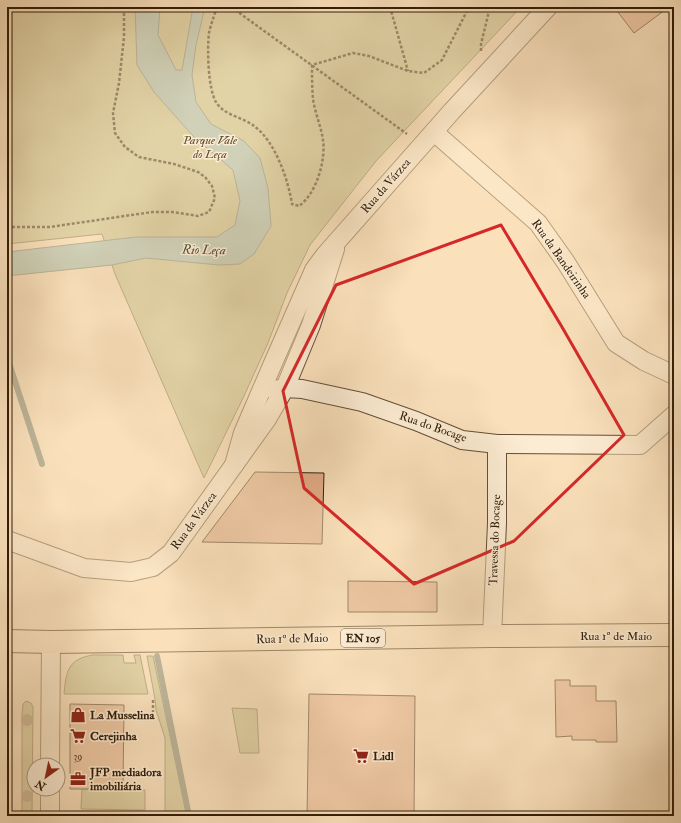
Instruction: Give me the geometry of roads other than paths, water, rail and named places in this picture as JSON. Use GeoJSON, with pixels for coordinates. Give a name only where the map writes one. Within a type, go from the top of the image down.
{"type":"FeatureCollection","features":[{"type":"Feature","properties":{"kind":"main road","name":"Rua 1º de Maio"},"geometry":{"type":"LineString","coordinates":[[7,641],[51,642],[674,635]]}},
{"type":"Feature","properties":{"kind":"street","name":"Rua da Várzea"},"geometry":{"type":"LineString","coordinates":[[234,465],[244,433],[314,270],[325,255],[428,138],[548,7]]}},
{"type":"Feature","properties":{"kind":"street","name":"Rua da Bandeirinha"},"geometry":{"type":"LineString","coordinates":[[428,138],[538,223],[565,261],[616,343],[644,361],[674,375]]}},
{"type":"Feature","properties":{"kind":"street","name":"Rua da Várzea"},"geometry":{"type":"LineString","coordinates":[[7,540],[84,568],[130,572],[153,567],[171,553],[267,419],[285,388],[311,325],[338,240]]}},
{"type":"Feature","properties":{"kind":"street","name":"Rua da Bandeirinha"},"geometry":{"type":"LineString","coordinates":[[644,361],[656,375],[674,388]]}},
{"type":"Feature","properties":{"kind":"street","name":"Rua do Bocage"},"geometry":{"type":"LineString","coordinates":[[258,400],[271,391],[285,388],[318,392],[362,402],[416,421],[462,440],[497,444],[640,445],[674,415]]}},
{"type":"Feature","properties":{"kind":"street","name":"Travessa do Bocage"},"geometry":{"type":"LineString","coordinates":[[492,636],[497,523],[497,444]]}},
{"type":"Feature","properties":{"kind":"street"},"geometry":{"type":"LineString","coordinates":[[50,757],[51,642]]}},
{"type":"Feature","properties":{"kind":"street"},"geometry":{"type":"LineString","coordinates":[[50,797],[50,816]]}},
{"type":"Feature","properties":{"kind":"water","name":"Rio Leça"},"geometry":{"type":"Polygon","coordinates":[[[135,7],[160,7],[158,35],[176,70],[182,70],[193,7],[205,7],[196,45],[192,75],[196,102],[211,124],[244,141],[260,158],[268,188],[271,226],[254,254],[240,264],[219,265],[146,258],[112,265],[7,276],[7,252],[136,237],[217,237],[235,225],[240,201],[233,170],[193,136],[154,92],[137,65],[135,7]]]}},
{"type":"Feature","properties":{"kind":"waterway"},"geometry":{"type":"LineString","coordinates":[[7,357],[42,464]]}},
{"type":"Feature","properties":{"kind":"waterway"},"geometry":{"type":"LineString","coordinates":[[157,656],[189,816]]}},
{"type":"Feature","properties":{"kind":"place","name":"La Musselina"},"geometry":{"type":"Point","coordinates":[78,715]}},
{"type":"Feature","properties":{"kind":"place","name":"Cerejinha"},"geometry":{"type":"Point","coordinates":[78,736]}},
{"type":"Feature","properties":{"kind":"place","name":"Lidl"},"geometry":{"type":"Point","coordinates":[361,756]}},
{"type":"Feature","properties":{"kind":"place","name":"JFP mediadora imobiliária"},"geometry":{"type":"Point","coordinates":[78,779]}},
{"type":"Feature","properties":{"kind":"park label","name":"Parque Vale do Leça"},"geometry":{"type":"Point","coordinates":[210,147]}}]}
